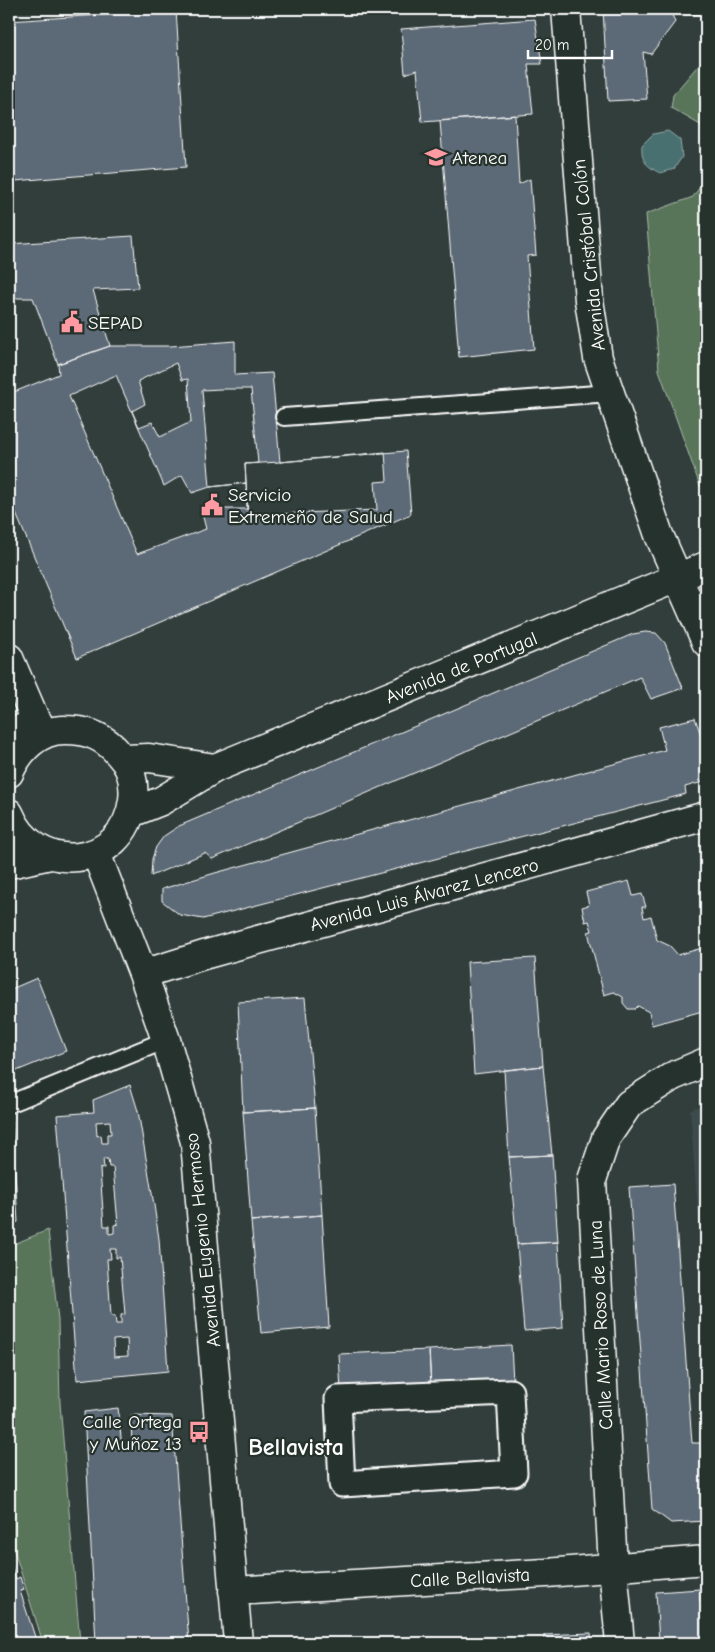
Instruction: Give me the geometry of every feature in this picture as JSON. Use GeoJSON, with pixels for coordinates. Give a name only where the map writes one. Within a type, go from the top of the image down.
{"type":"FeatureCollection","features":[{"type":"Feature","properties":{"kind":"street","name":"Avenida Cristóbal Colón"},"geometry":{"type":"LineString","coordinates":[[566,9],[589,300],[598,358],[659,535],[678,577]]}},
{"type":"Feature","properties":{"kind":"street","name":"Avenida de Portugal"},"geometry":{"type":"LineString","coordinates":[[132,813],[162,801],[215,768],[706,566]]}},
{"type":"Feature","properties":{"kind":"street"},"geometry":{"type":"LineString","coordinates":[[678,577],[706,642]]}},
{"type":"Feature","properties":{"kind":"street"},"geometry":{"type":"LineString","coordinates":[[9,658],[40,729]]}},
{"type":"Feature","properties":{"kind":"street"},"geometry":{"type":"LineString","coordinates":[[9,772],[19,754],[40,729]]}},
{"type":"Feature","properties":{"kind":"street"},"geometry":{"type":"LineString","coordinates":[[9,734],[40,729],[76,730],[91,733],[110,743],[124,759],[132,774],[134,791],[132,813],[121,833],[110,844],[96,852],[78,857],[64,858],[50,855],[37,849],[18,832],[9,813]]}},
{"type":"Feature","properties":{"kind":"street"},"geometry":{"type":"LineString","coordinates":[[124,759],[149,758],[215,768]]}},
{"type":"Feature","properties":{"kind":"street","name":"Avenida Luis Álvarez Lencero"},"geometry":{"type":"LineString","coordinates":[[143,974],[207,954],[706,816]]}},
{"type":"Feature","properties":{"kind":"street","name":"Avenida Eugenio Hermoso"},"geometry":{"type":"LineString","coordinates":[[96,852],[166,1040],[196,1142],[238,1643]]}},
{"type":"Feature","properties":{"kind":"street"},"geometry":{"type":"LineString","coordinates":[[9,864],[50,855]]}},
{"type":"Feature","properties":{"kind":"street","name":"Calle Mario Roso de Luna"},"geometry":{"type":"LineString","coordinates":[[620,1643],[613,1567],[592,1180],[606,1138],[628,1104],[673,1076],[706,1062]]}},
{"type":"Feature","properties":{"kind":"street"},"geometry":{"type":"LineString","coordinates":[[510,1392],[514,1473],[342,1484],[338,1399],[510,1392]]}},
{"type":"Feature","properties":{"kind":"street","name":"Calle Bellavista"},"geometry":{"type":"LineString","coordinates":[[233,1591],[546,1573],[706,1560]]}},
{"type":"Feature","properties":{"kind":"lane"},"geometry":{"type":"LineString","coordinates":[[284,417],[610,393]]}},
{"type":"Feature","properties":{"kind":"lane"},"geometry":{"type":"LineString","coordinates":[[9,1104],[166,1040]]}},
{"type":"Feature","properties":{"kind":"shaded area"},"geometry":{"type":"Polygon","coordinates":[[[706,1103],[706,1319],[690,1110],[706,1103]]]}},
{"type":"Feature","properties":{"kind":"green space"},"geometry":{"type":"Polygon","coordinates":[[[706,56],[706,140],[702,126],[671,108],[673,95],[706,56]]]}},
{"type":"Feature","properties":{"kind":"green space"},"geometry":{"type":"Polygon","coordinates":[[[706,178],[706,490],[700,486],[659,370],[646,214],[693,197],[706,178]]]}},
{"type":"Feature","properties":{"kind":"green space"},"geometry":{"type":"Polygon","coordinates":[[[48,1230],[58,1320],[60,1403],[80,1643],[43,1643],[9,1534],[9,1246],[48,1230]]]}},
{"type":"Feature","properties":{"kind":"water"},"geometry":{"type":"Polygon","coordinates":[[[668,131],[680,140],[682,157],[674,169],[660,173],[645,162],[642,155],[642,145],[653,134],[668,131]]]}},
{"type":"Feature","properties":{"kind":"building"},"geometry":{"type":"Polygon","coordinates":[[[603,9],[706,9],[706,14],[672,15],[675,22],[651,54],[643,52],[647,99],[608,101],[603,9]]]}},
{"type":"Feature","properties":{"kind":"building"},"geometry":{"type":"Polygon","coordinates":[[[176,10],[186,167],[15,181],[9,69],[9,21],[176,10]]]}},
{"type":"Feature","properties":{"kind":"building"},"geometry":{"type":"Polygon","coordinates":[[[535,19],[542,64],[528,64],[533,114],[422,122],[417,70],[405,74],[401,29],[535,19]]]}},
{"type":"Feature","properties":{"kind":"building"},"geometry":{"type":"Polygon","coordinates":[[[515,115],[519,184],[530,179],[536,255],[527,256],[534,349],[459,357],[440,121],[515,115]]]}},
{"type":"Feature","properties":{"kind":"building","name":"SEPAD"},"geometry":{"type":"Polygon","coordinates":[[[133,236],[138,288],[93,290],[110,346],[58,364],[33,298],[9,298],[9,244],[133,236]]]}},
{"type":"Feature","properties":{"kind":"building","name":"Servicio Extremeño de Salud"},"geometry":{"type":"Polygon","coordinates":[[[235,341],[235,375],[272,373],[280,462],[406,451],[411,514],[77,658],[9,497],[9,394],[59,374],[58,364],[110,346],[171,346],[235,341]]]}},
{"type":"Feature","properties":{"kind":"building"},"geometry":{"type":"Polygon","coordinates":[[[176,363],[182,380],[188,379],[191,422],[160,437],[152,422],[139,427],[132,411],[145,404],[138,381],[176,363]]]}},
{"type":"Feature","properties":{"kind":"building"},"geometry":{"type":"Polygon","coordinates":[[[116,375],[164,486],[182,475],[192,493],[210,487],[246,483],[247,509],[201,509],[206,529],[137,554],[69,396],[116,375]]]}},
{"type":"Feature","properties":{"kind":"building"},"geometry":{"type":"Polygon","coordinates":[[[251,389],[258,463],[245,464],[246,483],[210,487],[202,390],[251,389]]]}},
{"type":"Feature","properties":{"kind":"building"},"geometry":{"type":"Polygon","coordinates":[[[385,452],[387,481],[375,482],[377,510],[248,515],[245,464],[385,452]]]}},
{"type":"Feature","properties":{"kind":"building"},"geometry":{"type":"Polygon","coordinates":[[[656,633],[665,643],[683,688],[651,699],[640,677],[212,859],[205,853],[151,876],[152,859],[156,847],[164,836],[179,826],[633,634],[656,633]]]}},
{"type":"Feature","properties":{"kind":"building"},"geometry":{"type":"Polygon","coordinates":[[[695,718],[706,749],[706,781],[685,787],[686,794],[203,919],[180,915],[162,901],[162,889],[215,873],[665,750],[659,727],[695,718]]]}},
{"type":"Feature","properties":{"kind":"building"},"geometry":{"type":"Polygon","coordinates":[[[629,881],[633,896],[642,894],[646,907],[642,907],[644,918],[651,916],[657,940],[670,946],[678,955],[702,948],[703,952],[706,951],[706,1010],[652,1025],[649,1012],[638,1006],[635,1009],[628,1009],[623,1003],[623,997],[614,992],[604,995],[588,932],[592,931],[589,921],[585,922],[582,907],[589,905],[586,892],[629,881]]]}},
{"type":"Feature","properties":{"kind":"building"},"geometry":{"type":"Polygon","coordinates":[[[535,958],[543,1066],[474,1074],[467,962],[535,958]]]}},
{"type":"Feature","properties":{"kind":"building"},"geometry":{"type":"Polygon","coordinates":[[[37,978],[66,1051],[9,1074],[9,990],[37,978]]]}},
{"type":"Feature","properties":{"kind":"building"},"geometry":{"type":"Polygon","coordinates":[[[305,998],[315,1108],[243,1112],[238,1002],[305,998]]]}},
{"type":"Feature","properties":{"kind":"building"},"geometry":{"type":"Polygon","coordinates":[[[543,1066],[552,1155],[509,1157],[504,1070],[543,1066]]]}},
{"type":"Feature","properties":{"kind":"building"},"geometry":{"type":"Polygon","coordinates":[[[130,1085],[138,1111],[159,1239],[168,1371],[77,1380],[57,1115],[94,1112],[93,1100],[130,1085]],[[110,1121],[96,1122],[97,1136],[101,1135],[102,1143],[107,1143],[107,1134],[111,1134],[110,1121]],[[103,1159],[104,1168],[100,1169],[104,1226],[109,1226],[109,1234],[114,1233],[114,1225],[118,1224],[113,1167],[109,1167],[108,1159],[103,1159]],[[110,1249],[111,1259],[107,1259],[111,1316],[115,1316],[116,1324],[121,1324],[121,1315],[125,1314],[120,1257],[116,1258],[116,1249],[110,1249]],[[127,1339],[113,1340],[114,1357],[128,1356],[127,1339]]]}},
{"type":"Feature","properties":{"kind":"building"},"geometry":{"type":"Polygon","coordinates":[[[315,1108],[322,1215],[251,1221],[243,1112],[315,1108]]]}},
{"type":"Feature","properties":{"kind":"building"},"geometry":{"type":"Polygon","coordinates":[[[12,1121],[18,1222],[9,1226],[9,1123],[12,1121]]]}},
{"type":"Feature","properties":{"kind":"building"},"geometry":{"type":"Polygon","coordinates":[[[552,1155],[558,1242],[517,1244],[509,1157],[552,1155]]]}},
{"type":"Feature","properties":{"kind":"building"},"geometry":{"type":"Polygon","coordinates":[[[673,1184],[692,1443],[706,1443],[706,1521],[671,1523],[652,1509],[629,1187],[673,1184]]]}},
{"type":"Feature","properties":{"kind":"building"},"geometry":{"type":"Polygon","coordinates":[[[322,1215],[329,1327],[261,1333],[251,1221],[322,1215]]]}},
{"type":"Feature","properties":{"kind":"building"},"geometry":{"type":"Polygon","coordinates":[[[558,1242],[563,1328],[524,1331],[517,1244],[558,1242]]]}},
{"type":"Feature","properties":{"kind":"building"},"geometry":{"type":"Polygon","coordinates":[[[511,1345],[513,1382],[431,1387],[429,1350],[511,1345]]]}},
{"type":"Feature","properties":{"kind":"building"},"geometry":{"type":"Polygon","coordinates":[[[429,1350],[431,1387],[341,1392],[339,1354],[429,1350]]]}},
{"type":"Feature","properties":{"kind":"building"},"geometry":{"type":"Polygon","coordinates":[[[118,1408],[122,1447],[132,1448],[131,1415],[172,1416],[189,1643],[96,1643],[84,1412],[118,1408]]]}},
{"type":"Feature","properties":{"kind":"building"},"geometry":{"type":"Polygon","coordinates":[[[9,1559],[16,1579],[20,1577],[24,1590],[20,1591],[37,1643],[9,1643],[9,1559]]]}},
{"type":"Feature","properties":{"kind":"building"},"geometry":{"type":"Polygon","coordinates":[[[700,1589],[700,1601],[706,1600],[706,1643],[659,1643],[656,1592],[700,1589]]]}},
{"type":"Feature","properties":{"kind":"building"},"geometry":{"type":"Polygon","coordinates":[[[591,1633],[592,1643],[544,1643],[544,1635],[591,1633]]]}},
{"type":"Feature","properties":{"kind":"place","name":"Atenea"},"geometry":{"type":"Point","coordinates":[436,157]}},
{"type":"Feature","properties":{"kind":"place","name":"SEPAD"},"geometry":{"type":"Point","coordinates":[72,322]}},
{"type":"Feature","properties":{"kind":"place","name":"Servicio Extremeño de Salud"},"geometry":{"type":"Point","coordinates":[212,505]}},
{"type":"Feature","properties":{"kind":"place","name":"Calle Ortega y Muñoz 13"},"geometry":{"type":"Point","coordinates":[199,1432]}},
{"type":"Feature","properties":{"kind":"district","name":"Bellavista"},"geometry":{"type":"Point","coordinates":[296,1447]}}]}
